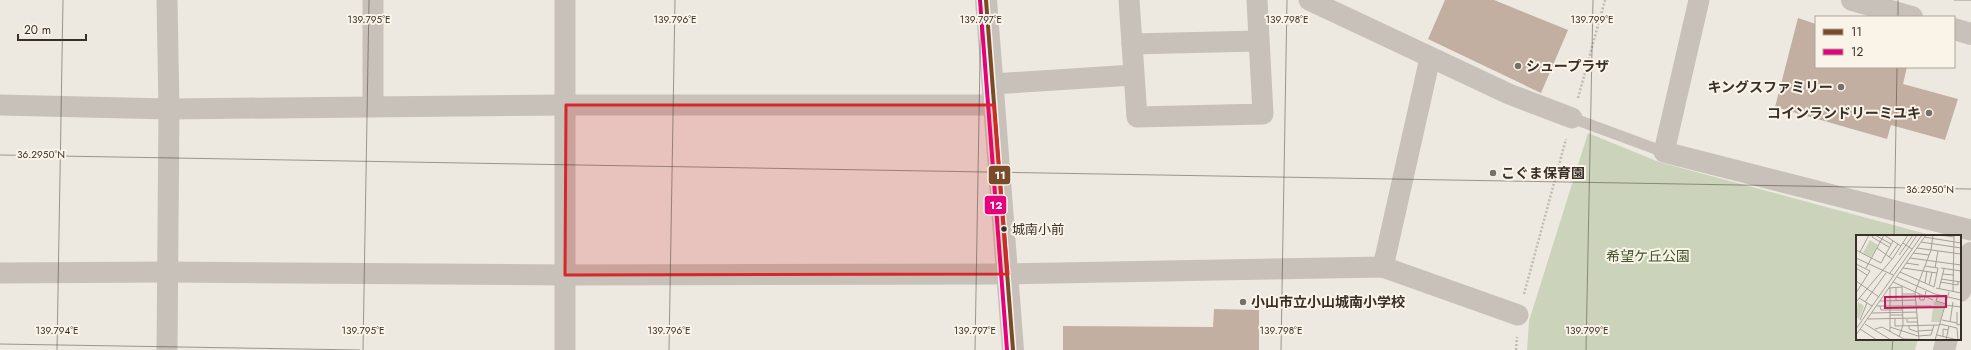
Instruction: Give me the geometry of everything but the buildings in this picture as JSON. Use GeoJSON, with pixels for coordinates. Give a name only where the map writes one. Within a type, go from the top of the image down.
{"type":"FeatureCollection","features":[{"type":"Feature","properties":{"kind":"street"},"geometry":{"type":"LineString","coordinates":[[167,0],[169,109],[166,272],[167,350]]}},
{"type":"Feature","properties":{"kind":"street"},"geometry":{"type":"LineString","coordinates":[[373,0],[373,106]]}},
{"type":"Feature","properties":{"kind":"street"},"geometry":{"type":"LineString","coordinates":[[565,350],[566,0]]}},
{"type":"Feature","properties":{"kind":"street"},"geometry":{"type":"LineString","coordinates":[[986,0],[1013,350]]}},
{"type":"Feature","properties":{"kind":"street"},"geometry":{"type":"LineString","coordinates":[[1129,0],[1137,117],[1263,114],[1257,0]]}},
{"type":"Feature","properties":{"kind":"street"},"geometry":{"type":"LineString","coordinates":[[1309,0],[1509,94],[1572,118]]}},
{"type":"Feature","properties":{"kind":"street"},"geometry":{"type":"LineString","coordinates":[[1699,0],[1664,152],[1971,230]]}},
{"type":"Feature","properties":{"kind":"street"},"geometry":{"type":"LineString","coordinates":[[1852,0],[1908,16]]}},
{"type":"Feature","properties":{"kind":"street"},"geometry":{"type":"LineString","coordinates":[[1955,29],[1971,34]]}},
{"type":"Feature","properties":{"kind":"street"},"geometry":{"type":"LineString","coordinates":[[1132,44],[1258,41]]}},
{"type":"Feature","properties":{"kind":"street"},"geometry":{"type":"LineString","coordinates":[[1383,267],[1430,58]]}},
{"type":"Feature","properties":{"kind":"street"},"geometry":{"type":"LineString","coordinates":[[993,84],[1133,75]]}},
{"type":"Feature","properties":{"kind":"street"},"geometry":{"type":"LineString","coordinates":[[0,105],[169,109],[566,105],[994,105]]}},
{"type":"Feature","properties":{"kind":"street"},"geometry":{"type":"LineString","coordinates":[[1961,288],[1971,253]]}},
{"type":"Feature","properties":{"kind":"street"},"geometry":{"type":"LineString","coordinates":[[0,273],[166,272],[565,275],[1008,274],[1383,267],[1518,315]]}},
{"type":"Feature","properties":{"kind":"street"},"geometry":{"type":"LineString","coordinates":[[1961,291],[1971,293]]}},
{"type":"Feature","properties":{"kind":"street"},"geometry":{"type":"LineString","coordinates":[[1944,350],[1947,340]]}},
{"type":"Feature","properties":{"kind":"lane"},"geometry":{"type":"LineString","coordinates":[[1572,118],[1664,152]]}},
{"type":"Feature","properties":{"kind":"path"},"geometry":{"type":"LineString","coordinates":[[1518,315],[1604,0]]}},
{"type":"Feature","properties":{"kind":"highlighted area"},"geometry":{"type":"Polygon","coordinates":[[[566,105],[994,105],[1008,274],[565,275],[566,105]]]}},
{"type":"Feature","properties":{"kind":"green space","name":"希望ケ丘公園"},"geometry":{"type":"Polygon","coordinates":[[[1588,133],[1659,162],[1930,235],[1856,235],[1856,340],[1918,340],[1915,350],[1527,350],[1529,321],[1588,133]]]}},
{"type":"Feature","properties":{"kind":"transit line","name":"12"},"geometry":{"type":"LineString","coordinates":[[980,0],[1007,350]]}},
{"type":"Feature","properties":{"kind":"transit line","name":"11"},"geometry":{"type":"LineString","coordinates":[[986,0],[1013,350]]}},
{"type":"Feature","properties":{"kind":"place","name":"シュープラザ"},"geometry":{"type":"Point","coordinates":[1518,66]}},
{"type":"Feature","properties":{"kind":"place","name":"キングスファミリー"},"geometry":{"type":"Point","coordinates":[1841,87]}},
{"type":"Feature","properties":{"kind":"place","name":"コインランドリーミユキ"},"geometry":{"type":"Point","coordinates":[1929,113]}},
{"type":"Feature","properties":{"kind":"place","name":"こぐま保育園"},"geometry":{"type":"Point","coordinates":[1493,173]}},
{"type":"Feature","properties":{"kind":"place","name":"城南小前"},"geometry":{"type":"Point","coordinates":[1004,229]}},
{"type":"Feature","properties":{"kind":"place","name":"小山市立小山城南小学校"},"geometry":{"type":"Point","coordinates":[1243,302]}}]}
